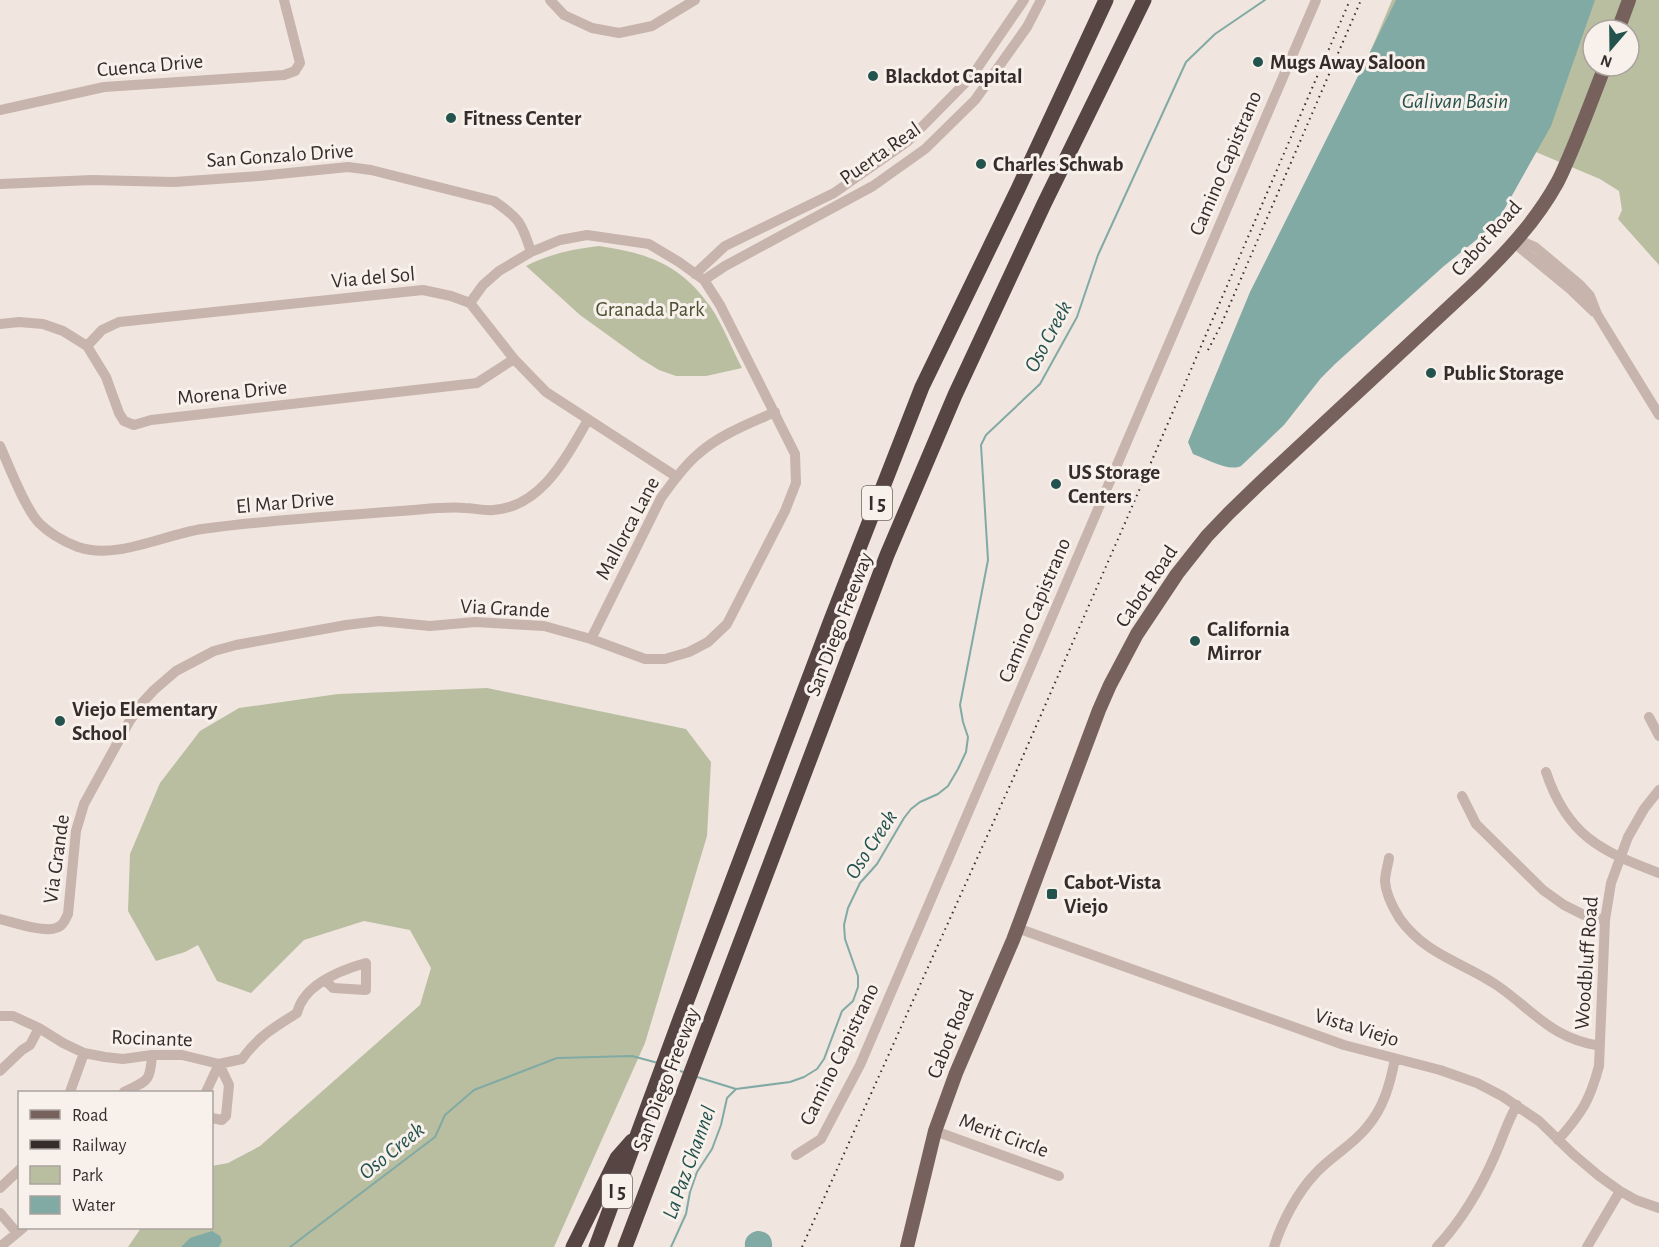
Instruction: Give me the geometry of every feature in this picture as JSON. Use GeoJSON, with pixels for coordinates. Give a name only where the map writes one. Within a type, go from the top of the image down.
{"type":"FeatureCollection","features":[{"type":"Feature","properties":{"kind":"highway","name":"San Diego Freeway"},"geometry":{"type":"LineString","coordinates":[[596,1247],[831,620],[922,387],[1106,0]]}},
{"type":"Feature","properties":{"kind":"highway","name":"San Diego Freeway"},"geometry":{"type":"LineString","coordinates":[[625,1247],[887,555],[946,414],[1044,204],[1144,0]]}},
{"type":"Feature","properties":{"kind":"highway"},"geometry":{"type":"LineString","coordinates":[[573,1247],[616,1158],[638,1135]]}},
{"type":"Feature","properties":{"kind":"main road"},"geometry":{"type":"LineString","coordinates":[[1622,18],[1629,0]]}},
{"type":"Feature","properties":{"kind":"main road","name":"Cabot Road"},"geometry":{"type":"LineString","coordinates":[[907,1247],[935,1131],[956,1073],[1017,928],[1110,685],[1137,634],[1177,574],[1229,513],[1475,284],[1528,226],[1558,182],[1600,78]]}},
{"type":"Feature","properties":{"kind":"street","name":"Cuenca Drive"},"geometry":{"type":"LineString","coordinates":[[0,110],[104,87],[284,75],[295,71],[300,63],[284,0]]}},
{"type":"Feature","properties":{"kind":"street"},"geometry":{"type":"LineString","coordinates":[[550,0],[564,15],[592,28],[619,33],[652,26],[695,0]]}},
{"type":"Feature","properties":{"kind":"street","name":"Puerta Real"},"geometry":{"type":"LineString","coordinates":[[700,277],[725,246],[834,193],[908,142],[972,76],[1024,0]]}},
{"type":"Feature","properties":{"kind":"street","name":"Puerta Real"},"geometry":{"type":"LineString","coordinates":[[700,277],[725,266],[873,186],[925,149],[975,100],[1027,27],[1041,0]]}},
{"type":"Feature","properties":{"kind":"street","name":"Camino Capistrano"},"geometry":{"type":"LineString","coordinates":[[796,1155],[821,1139],[860,1065],[1316,0]]}},
{"type":"Feature","properties":{"kind":"street","name":"San Gonzalo Drive"},"geometry":{"type":"LineString","coordinates":[[0,183],[92,180],[174,182],[327,168],[360,168],[494,201],[512,213],[523,228],[531,252]]}},
{"type":"Feature","properties":{"kind":"street"},"geometry":{"type":"LineString","coordinates":[[677,477],[546,392],[514,359],[470,303],[483,285],[499,271],[531,252],[560,240],[587,235],[649,244],[700,277]]}},
{"type":"Feature","properties":{"kind":"street"},"geometry":{"type":"LineString","coordinates":[[1517,239],[1520,247],[1570,288],[1597,314],[1659,415]]}},
{"type":"Feature","properties":{"kind":"street","name":"Via Grande"},"geometry":{"type":"LineString","coordinates":[[0,919],[46,929],[56,928],[64,923],[68,914],[76,831],[84,804],[129,722],[142,703],[176,671],[214,651],[346,625],[379,621],[430,626],[475,622],[544,626],[591,639],[645,659],[665,659],[690,652],[708,642],[728,624],[785,511],[796,483],[795,454],[720,305],[700,277]]}},
{"type":"Feature","properties":{"kind":"street","name":"Via del Sol"},"geometry":{"type":"LineString","coordinates":[[87,346],[102,330],[119,322],[423,290],[470,303]]}},
{"type":"Feature","properties":{"kind":"street","name":"Morena Drive"},"geometry":{"type":"LineString","coordinates":[[0,324],[19,322],[44,324],[63,331],[87,346],[106,377],[124,421],[134,425],[151,420],[477,383],[514,359]]}},
{"type":"Feature","properties":{"kind":"street","name":"Mallorca Lane"},"geometry":{"type":"LineString","coordinates":[[591,639],[661,498],[677,477],[698,454],[723,436],[775,412]]}},
{"type":"Feature","properties":{"kind":"street","name":"El Mar Drive"},"geometry":{"type":"LineString","coordinates":[[0,446],[25,500],[39,522],[58,537],[76,546],[98,552],[121,549],[177,534],[261,523],[437,508],[494,510],[518,505],[550,480],[588,420]]}},
{"type":"Feature","properties":{"kind":"street"},"geometry":{"type":"LineString","coordinates":[[1649,717],[1659,736]]}},
{"type":"Feature","properties":{"kind":"street"},"geometry":{"type":"LineString","coordinates":[[1546,772],[1553,793],[1568,817],[1583,833],[1619,858],[1659,873]]}},
{"type":"Feature","properties":{"kind":"street","name":"Woodbluff Road"},"geometry":{"type":"LineString","coordinates":[[1558,1140],[1585,1106],[1599,1066],[1605,920],[1611,882],[1628,837],[1644,809],[1659,790]]}},
{"type":"Feature","properties":{"kind":"street"},"geometry":{"type":"LineString","coordinates":[[1462,796],[1476,824],[1543,890],[1564,905],[1584,915],[1605,920]]}},
{"type":"Feature","properties":{"kind":"street"},"geometry":{"type":"LineString","coordinates":[[1389,858],[1385,879],[1389,898],[1396,912],[1419,941],[1496,984],[1552,1029],[1583,1043],[1600,1046]]}},
{"type":"Feature","properties":{"kind":"street","name":"Vista Viejo"},"geometry":{"type":"LineString","coordinates":[[1017,928],[1333,1042],[1440,1070],[1477,1083],[1539,1121],[1599,1176],[1620,1191],[1636,1200],[1659,1208]]}},
{"type":"Feature","properties":{"kind":"street"},"geometry":{"type":"LineString","coordinates":[[219,1064],[242,1059],[252,1045],[266,1032],[297,1013],[299,1004],[308,993],[325,980]]}},
{"type":"Feature","properties":{"kind":"street","name":"Rocinante"},"geometry":{"type":"LineString","coordinates":[[0,1016],[12,1016],[84,1053],[123,1059],[182,1054],[219,1064]]}},
{"type":"Feature","properties":{"kind":"street"},"geometry":{"type":"LineString","coordinates":[[0,1071],[30,1045],[39,1028]]}},
{"type":"Feature","properties":{"kind":"street"},"geometry":{"type":"LineString","coordinates":[[69,1091],[84,1053]]}},
{"type":"Feature","properties":{"kind":"street"},"geometry":{"type":"LineString","coordinates":[[126,1091],[145,1082],[151,1072],[152,1055]]}},
{"type":"Feature","properties":{"kind":"street"},"geometry":{"type":"LineString","coordinates":[[1274,1247],[1292,1206],[1313,1175],[1366,1129],[1379,1110],[1390,1085],[1395,1059]]}},
{"type":"Feature","properties":{"kind":"street"},"geometry":{"type":"LineString","coordinates":[[206,1091],[219,1064]]}},
{"type":"Feature","properties":{"kind":"street"},"geometry":{"type":"LineString","coordinates":[[213,1118],[222,1120],[226,1116],[229,1085],[219,1064]]}},
{"type":"Feature","properties":{"kind":"street"},"geometry":{"type":"LineString","coordinates":[[1437,1247],[1469,1207],[1483,1182],[1510,1117],[1517,1106]]}},
{"type":"Feature","properties":{"kind":"street","name":"Merit Circle"},"geometry":{"type":"LineString","coordinates":[[935,1131],[1059,1176]]}},
{"type":"Feature","properties":{"kind":"street"},"geometry":{"type":"LineString","coordinates":[[0,1188],[18,1170]]}},
{"type":"Feature","properties":{"kind":"street"},"geometry":{"type":"LineString","coordinates":[[1587,1247],[1620,1191]]}},
{"type":"Feature","properties":{"kind":"street"},"geometry":{"type":"LineString","coordinates":[[0,1213],[15,1236],[0,1246]]}},
{"type":"Feature","properties":{"kind":"green space","name":"Galivan Basin"},"geometry":{"type":"Polygon","coordinates":[[[1392,0],[1659,0],[1659,265],[1618,219],[1622,210],[1619,191],[1600,179],[1524,147],[1211,433],[1392,0]]]}},
{"type":"Feature","properties":{"kind":"green space","name":"Granada Park"},"geometry":{"type":"Polygon","coordinates":[[[599,246],[647,257],[674,270],[687,280],[710,306],[742,368],[706,376],[676,376],[659,370],[580,315],[526,266],[561,253],[599,246]]]}},
{"type":"Feature","properties":{"kind":"green space"},"geometry":{"type":"Polygon","coordinates":[[[487,688],[686,729],[711,762],[707,836],[645,1043],[554,1247],[128,1247],[140,1229],[213,1229],[213,1166],[228,1163],[260,1146],[420,1005],[431,968],[410,930],[364,921],[304,940],[251,993],[217,981],[198,945],[185,952],[156,961],[128,911],[130,854],[160,783],[200,731],[239,708],[338,694],[487,688]]]}},
{"type":"Feature","properties":{"kind":"water","name":"Galivan Basin"},"geometry":{"type":"Polygon","coordinates":[[[1396,0],[1595,0],[1589,18],[1581,18],[1581,40],[1551,126],[1496,224],[1444,266],[1335,364],[1284,425],[1241,466],[1230,467],[1193,454],[1188,442],[1250,292],[1396,0]]]}},
{"type":"Feature","properties":{"kind":"water"},"geometry":{"type":"Polygon","coordinates":[[[212,1231],[220,1236],[222,1241],[219,1247],[181,1247],[190,1238],[212,1231]]]}},
{"type":"Feature","properties":{"kind":"water"},"geometry":{"type":"Polygon","coordinates":[[[757,1231],[769,1235],[772,1247],[745,1247],[748,1236],[757,1231]]]}},
{"type":"Feature","properties":{"kind":"waterway","name":"Oso Creek"},"geometry":{"type":"LineString","coordinates":[[697,1077],[736,1089],[790,1082],[817,1069],[824,1059],[842,1011],[853,1001],[858,987],[858,976],[845,939],[844,925],[848,908],[860,883],[877,864],[904,818],[920,802],[938,794],[948,786],[966,752],[968,737],[960,705],[988,560],[981,445],[986,435],[1040,384],[1077,317],[1098,255],[1186,62],[1215,34],[1265,0]]}},
{"type":"Feature","properties":{"kind":"waterway","name":"Oso Creek"},"geometry":{"type":"LineString","coordinates":[[290,1247],[435,1137],[445,1115],[474,1090],[557,1058],[632,1056],[658,1063]]}},
{"type":"Feature","properties":{"kind":"waterway","name":"Oso Creek"},"geometry":{"type":"LineString","coordinates":[[669,1067],[686,1073]]}},
{"type":"Feature","properties":{"kind":"waterway","name":"La Paz Channel"},"geometry":{"type":"LineString","coordinates":[[671,1247],[686,1214],[697,1172],[712,1149],[721,1125],[727,1098],[736,1089]]}},
{"type":"Feature","properties":{"kind":"railway"},"geometry":{"type":"LineString","coordinates":[[802,1247],[1016,772],[1350,0]]}},
{"type":"Feature","properties":{"kind":"railway"},"geometry":{"type":"LineString","coordinates":[[1208,350],[1221,325],[1361,0]]}},
{"type":"Feature","properties":{"kind":"place","name":"Mugs Away Saloon"},"geometry":{"type":"Point","coordinates":[1258,62]}},
{"type":"Feature","properties":{"kind":"place","name":"Blackdot Capital"},"geometry":{"type":"Point","coordinates":[873,76]}},
{"type":"Feature","properties":{"kind":"place","name":"Fitness Center"},"geometry":{"type":"Point","coordinates":[451,118]}},
{"type":"Feature","properties":{"kind":"place","name":"Charles Schwab"},"geometry":{"type":"Point","coordinates":[981,164]}},
{"type":"Feature","properties":{"kind":"place","name":"Public Storage"},"geometry":{"type":"Point","coordinates":[1431,373]}},
{"type":"Feature","properties":{"kind":"place","name":"US Storage Centers"},"geometry":{"type":"Point","coordinates":[1056,484]}},
{"type":"Feature","properties":{"kind":"place","name":"California Mirror"},"geometry":{"type":"Point","coordinates":[1195,641]}},
{"type":"Feature","properties":{"kind":"place","name":"Viejo Elementary School"},"geometry":{"type":"Point","coordinates":[60,721]}},
{"type":"Feature","properties":{"kind":"place","name":"Cabot-Vista Viejo"},"geometry":{"type":"Point","coordinates":[1052,894]}}]}
